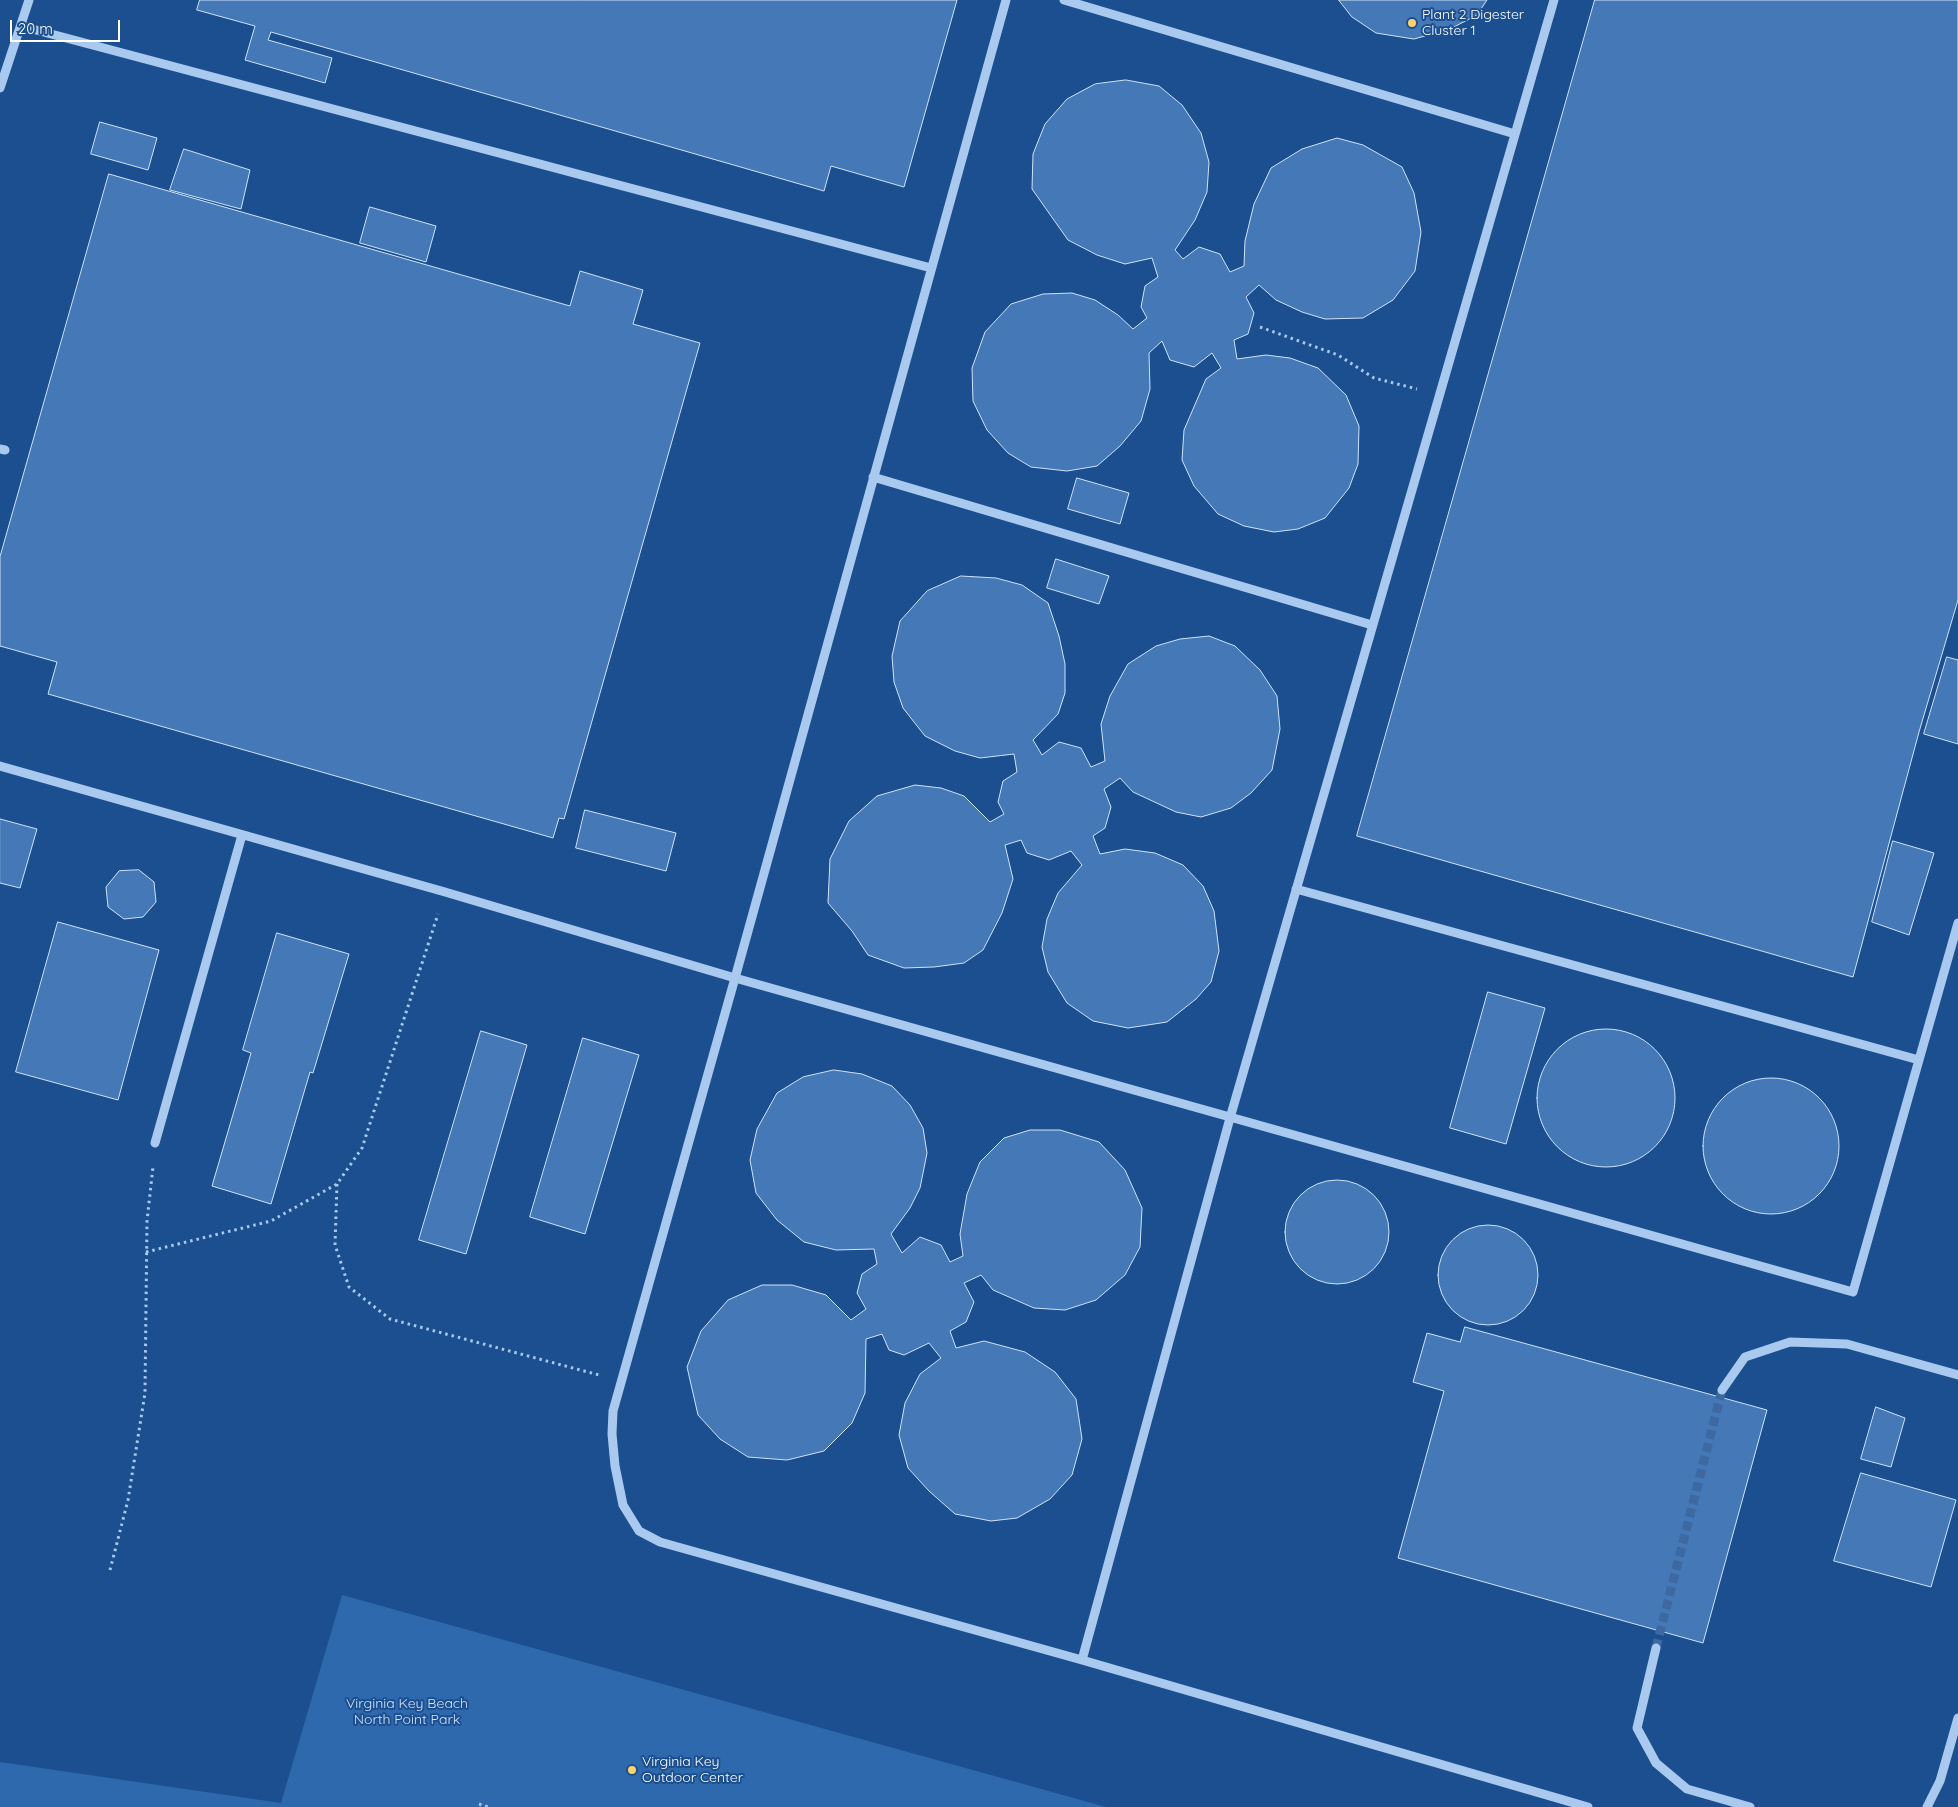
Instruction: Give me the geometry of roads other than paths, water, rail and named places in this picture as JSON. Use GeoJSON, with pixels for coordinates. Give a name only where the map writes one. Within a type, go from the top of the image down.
{"type":"FeatureCollection","features":[{"type":"Feature","properties":{"kind":"lane"},"geometry":{"type":"LineString","coordinates":[[0,88],[29,0]]}},
{"type":"Feature","properties":{"kind":"lane"},"geometry":{"type":"LineString","coordinates":[[1006,0],[613,1411],[612,1434],[615,1466],[623,1504],[639,1530],[660,1542],[1082,1660],[1588,1807]]}},
{"type":"Feature","properties":{"kind":"lane"},"geometry":{"type":"LineString","coordinates":[[1064,0],[1515,134]]}},
{"type":"Feature","properties":{"kind":"lane"},"geometry":{"type":"LineString","coordinates":[[1082,1660],[1230,1118],[1554,0]]}},
{"type":"Feature","properties":{"kind":"lane"},"geometry":{"type":"LineString","coordinates":[[21,26],[931,268]]}},
{"type":"Feature","properties":{"kind":"lane"},"geometry":{"type":"LineString","coordinates":[[873,477],[1372,625]]}},
{"type":"Feature","properties":{"kind":"lane"},"geometry":{"type":"LineString","coordinates":[[0,766],[445,892],[734,978],[1853,1292],[1958,922]]}},
{"type":"Feature","properties":{"kind":"lane"},"geometry":{"type":"LineString","coordinates":[[155,1142],[242,835]]}},
{"type":"Feature","properties":{"kind":"lane"},"geometry":{"type":"LineString","coordinates":[[1296,889],[1919,1060]]}},
{"type":"Feature","properties":{"kind":"lane"},"geometry":{"type":"LineString","coordinates":[[1722,1390],[1745,1357],[1790,1342],[1847,1344],[1958,1375]]}},
{"type":"Feature","properties":{"kind":"lane"},"geometry":{"type":"LineString","coordinates":[[1656,1648],[1637,1728],[1656,1763],[1687,1788],[1750,1807]]}},
{"type":"Feature","properties":{"kind":"lane"},"geometry":{"type":"LineString","coordinates":[[1927,1807],[1940,1781],[1958,1718]]}},
{"type":"Feature","properties":{"kind":"tunnel"},"geometry":{"type":"LineString","coordinates":[[1656,1648],[1722,1390]]}},
{"type":"Feature","properties":{"kind":"place","name":"Plant 2 Digester Cluster 1"},"geometry":{"type":"Point","coordinates":[1412,23]}},
{"type":"Feature","properties":{"kind":"place","name":"Virginia Key Outdoor Center"},"geometry":{"type":"Point","coordinates":[632,1770]}},
{"type":"Feature","properties":{"kind":"park label","name":"Virginia Key Beach North Point Park"},"geometry":{"type":"Point","coordinates":[407,1712]}}]}
